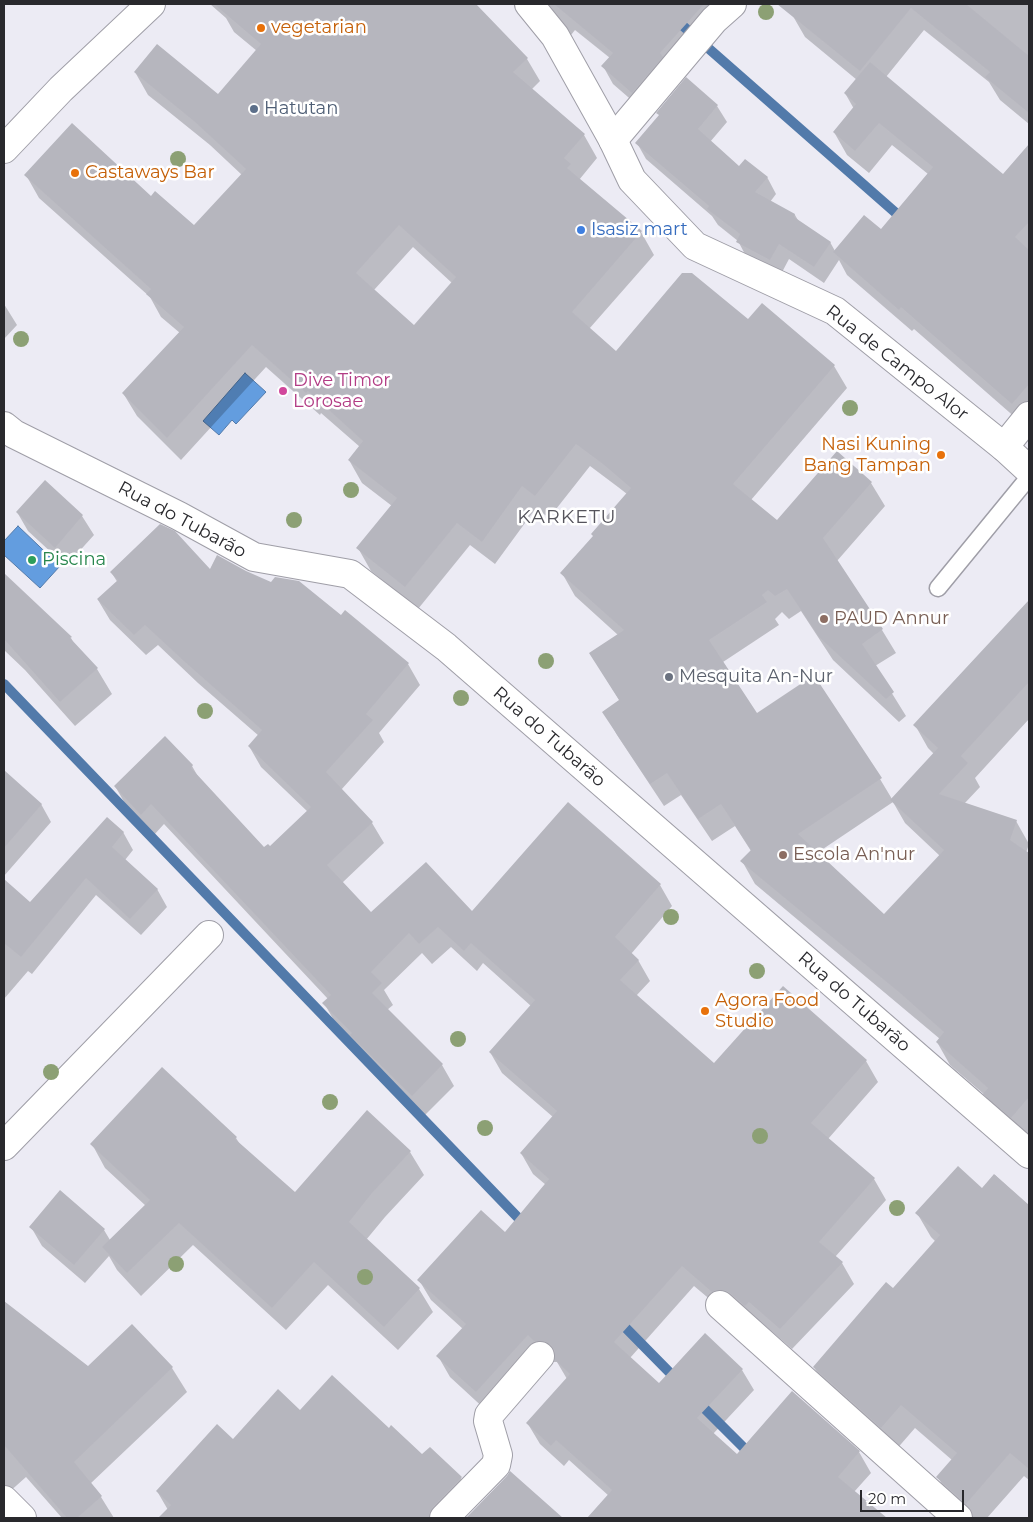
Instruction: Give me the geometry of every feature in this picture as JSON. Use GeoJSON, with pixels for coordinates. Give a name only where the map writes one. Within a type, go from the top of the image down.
{"type":"FeatureCollection","features":[{"type":"Feature","properties":{"kind":"street"},"geometry":{"type":"LineString","coordinates":[[4,149],[61,89],[151,4]]}},
{"type":"Feature","properties":{"kind":"street","name":"Rua de Campo Alor"},"geometry":{"type":"LineString","coordinates":[[530,4],[555,36],[613,140],[632,180],[695,246],[835,310],[1029,470]]}},
{"type":"Feature","properties":{"kind":"street"},"geometry":{"type":"LineString","coordinates":[[613,140],[723,12]]}},
{"type":"Feature","properties":{"kind":"street"},"geometry":{"type":"LineString","coordinates":[[1004,448],[1029,416]]}},
{"type":"Feature","properties":{"kind":"street","name":"Rua do Tubarão"},"geometry":{"type":"LineString","coordinates":[[4,426],[14,434],[179,516],[254,557],[350,574],[446,647],[1029,1154]]}},
{"type":"Feature","properties":{"kind":"street"},"geometry":{"type":"LineString","coordinates":[[4,1146],[209,935]]}},
{"type":"Feature","properties":{"kind":"street"},"geometry":{"type":"LineString","coordinates":[[720,1305],[958,1518]]}},
{"type":"Feature","properties":{"kind":"street"},"geometry":{"type":"LineString","coordinates":[[444,1518],[496,1465],[498,1455],[488,1421],[489,1415],[540,1356]]}},
{"type":"Feature","properties":{"kind":"street"},"geometry":{"type":"LineString","coordinates":[[4,1500],[22,1518]]}},
{"type":"Feature","properties":{"kind":"lane"},"geometry":{"type":"LineString","coordinates":[[938,588],[1029,477]]}},
{"type":"Feature","properties":{"kind":"water"},"geometry":{"type":"Polygon","coordinates":[[[245,373],[266,392],[236,424],[232,420],[219,435],[203,421],[245,373]]]}},
{"type":"Feature","properties":{"kind":"water","name":"Piscina"},"geometry":{"type":"Polygon","coordinates":[[[18,526],[60,566],[40,588],[4,555],[4,541],[18,526]]]}},
{"type":"Feature","properties":{"kind":"building"},"geometry":{"type":"Polygon","coordinates":[[[214,4],[476,4],[528,58],[513,72],[585,134],[564,158],[571,164],[567,168],[642,231],[572,312],[616,351],[682,273],[692,273],[748,319],[762,303],[835,365],[733,484],[777,520],[837,451],[872,482],[823,538],[883,629],[862,644],[894,692],[886,699],[819,637],[787,589],[775,596],[768,590],[762,595],[767,602],[709,640],[757,713],[814,675],[882,778],[798,834],[884,914],[944,850],[890,800],[938,748],[913,725],[1029,600],[1029,682],[961,756],[968,763],[939,794],[1017,820],[1010,840],[1029,853],[1029,1097],[1011,1118],[983,1094],[988,1088],[936,1042],[944,1032],[900,993],[740,861],[751,850],[721,804],[698,819],[667,773],[650,784],[602,712],[619,700],[589,653],[624,630],[560,573],[593,536],[591,534],[631,488],[603,464],[576,444],[535,496],[522,486],[482,542],[457,523],[405,587],[356,548],[397,498],[348,460],[363,441],[308,391],[306,393],[252,345],[167,438],[122,393],[184,327],[146,294],[151,289],[24,175],[72,123],[151,196],[155,191],[194,225],[246,169],[195,122],[134,72],[157,44],[218,94],[261,44],[214,4]],[[399,225],[356,273],[414,325],[456,277],[399,225]]]}},
{"type":"Feature","properties":{"kind":"building"},"geometry":{"type":"Polygon","coordinates":[[[554,4],[704,4],[660,53],[663,57],[632,93],[601,66],[613,53],[554,4]]]}},
{"type":"Feature","properties":{"kind":"building"},"geometry":{"type":"Polygon","coordinates":[[[777,4],[966,4],[1029,56],[1029,113],[985,77],[990,72],[911,8],[860,71],[777,4]]]}},
{"type":"Feature","properties":{"kind":"building"},"geometry":{"type":"Polygon","coordinates":[[[870,62],[1003,174],[1029,144],[1029,222],[1015,237],[1029,250],[1029,384],[1012,404],[901,307],[899,310],[833,252],[864,215],[881,229],[933,167],[879,123],[855,151],[833,132],[856,104],[844,93],[870,62]]]}},
{"type":"Feature","properties":{"kind":"building"},"geometry":{"type":"Polygon","coordinates":[[[686,77],[718,105],[698,129],[739,166],[745,159],[768,177],[755,192],[795,214],[794,217],[831,242],[814,267],[779,244],[770,260],[736,242],[740,234],[707,209],[709,206],[635,143],[659,115],[656,113],[686,77]]]}},
{"type":"Feature","properties":{"kind":"building"},"geometry":{"type":"Polygon","coordinates":[[[45,480],[83,515],[55,548],[16,512],[45,480]]]}},
{"type":"Feature","properties":{"kind":"building"},"geometry":{"type":"Polygon","coordinates":[[[160,524],[175,531],[210,569],[217,555],[271,582],[275,577],[299,581],[341,615],[345,610],[409,663],[366,714],[373,720],[326,772],[373,822],[327,865],[371,912],[426,862],[472,911],[568,802],[661,884],[615,937],[639,960],[620,980],[714,1063],[783,986],[867,1060],[811,1123],[875,1178],[819,1242],[843,1262],[780,1329],[749,1302],[745,1306],[724,1290],[712,1292],[682,1266],[614,1342],[659,1383],[705,1333],[743,1369],[697,1418],[737,1454],[792,1391],[860,1451],[838,1477],[887,1518],[587,1518],[612,1490],[556,1440],[551,1446],[526,1423],[570,1374],[555,1360],[555,1351],[551,1345],[542,1341],[534,1341],[528,1335],[476,1392],[436,1356],[466,1324],[417,1280],[481,1210],[505,1232],[549,1179],[520,1153],[557,1111],[489,1052],[535,1000],[471,943],[464,951],[438,927],[419,944],[409,933],[371,972],[382,983],[372,993],[443,1064],[412,1096],[350,1035],[352,1033],[322,1003],[331,995],[151,804],[141,815],[114,786],[165,736],[193,765],[191,768],[264,847],[268,844],[270,846],[311,807],[248,746],[262,730],[145,625],[134,635],[97,599],[118,580],[110,572],[160,524]]]}},
{"type":"Feature","properties":{"kind":"building"},"geometry":{"type":"Polygon","coordinates":[[[4,573],[72,637],[70,638],[98,668],[60,702],[4,639],[4,573]]]}},
{"type":"Feature","properties":{"kind":"building"},"geometry":{"type":"Polygon","coordinates":[[[4,770],[42,804],[4,848],[4,770]]]}},
{"type":"Feature","properties":{"kind":"building"},"geometry":{"type":"Polygon","coordinates":[[[107,817],[124,832],[112,847],[158,889],[130,919],[86,878],[21,957],[4,943],[4,879],[30,902],[107,817]]]}},
{"type":"Feature","properties":{"kind":"building"},"geometry":{"type":"Polygon","coordinates":[[[162,1067],[237,1137],[235,1139],[295,1192],[367,1110],[411,1151],[372,1193],[349,1222],[420,1288],[384,1327],[314,1262],[272,1308],[179,1223],[127,1273],[102,1247],[150,1200],[90,1144],[162,1067]]]}},
{"type":"Feature","properties":{"kind":"building"},"geometry":{"type":"Polygon","coordinates":[[[958,1166],[982,1188],[994,1174],[1029,1205],[1029,1469],[1010,1453],[966,1504],[936,1477],[957,1453],[901,1405],[881,1428],[813,1367],[886,1282],[893,1288],[940,1235],[915,1213],[958,1166]]]}},
{"type":"Feature","properties":{"kind":"building"},"geometry":{"type":"Polygon","coordinates":[[[60,1190],[105,1229],[74,1265],[29,1227],[60,1190]]]}},
{"type":"Feature","properties":{"kind":"building"},"geometry":{"type":"Polygon","coordinates":[[[4,1301],[88,1366],[132,1324],[173,1367],[74,1462],[102,1496],[77,1518],[67,1518],[4,1445],[4,1301]]]}},
{"type":"Feature","properties":{"kind":"building"},"geometry":{"type":"Polygon","coordinates":[[[332,1375],[389,1428],[391,1425],[422,1454],[430,1447],[462,1477],[433,1507],[429,1518],[158,1518],[171,1505],[156,1491],[217,1424],[233,1439],[278,1389],[300,1410],[332,1375]]]}},
{"type":"Feature","properties":{"kind":"building"},"geometry":{"type":"Polygon","coordinates":[[[510,1471],[563,1518],[466,1518],[510,1471]]]}},
{"type":"Feature","properties":{"kind":"waterway"},"geometry":{"type":"LineString","coordinates":[[658,4],[905,221]]}},
{"type":"Feature","properties":{"kind":"waterway"},"geometry":{"type":"LineString","coordinates":[[4,684],[527,1227]]}},
{"type":"Feature","properties":{"kind":"waterway"},"geometry":{"type":"LineString","coordinates":[[617,1319],[677,1380]]}},
{"type":"Feature","properties":{"kind":"waterway"},"geometry":{"type":"LineString","coordinates":[[696,1400],[753,1457]]}},
{"type":"Feature","properties":{"kind":"place","name":"vegetarian"},"geometry":{"type":"Point","coordinates":[261,28]}},
{"type":"Feature","properties":{"kind":"place","name":"Hatutan"},"geometry":{"type":"Point","coordinates":[254,109]}},
{"type":"Feature","properties":{"kind":"place","name":"Castaways Bar"},"geometry":{"type":"Point","coordinates":[75,173]}},
{"type":"Feature","properties":{"kind":"place","name":"Isasiz mart"},"geometry":{"type":"Point","coordinates":[581,230]}},
{"type":"Feature","properties":{"kind":"place","name":"Dive Timor Lorosae"},"geometry":{"type":"Point","coordinates":[283,391]}},
{"type":"Feature","properties":{"kind":"place","name":"Nasi Kuning Bang Tampan"},"geometry":{"type":"Point","coordinates":[941,455]}},
{"type":"Feature","properties":{"kind":"place","name":"Piscina"},"geometry":{"type":"Point","coordinates":[32,560]}},
{"type":"Feature","properties":{"kind":"place","name":"PAUD Annur"},"geometry":{"type":"Point","coordinates":[824,619]}},
{"type":"Feature","properties":{"kind":"place","name":"Mesquita An-Nur"},"geometry":{"type":"Point","coordinates":[669,677]}},
{"type":"Feature","properties":{"kind":"place","name":"Escola An'nur"},"geometry":{"type":"Point","coordinates":[783,855]}},
{"type":"Feature","properties":{"kind":"place","name":"Agora Food Studio"},"geometry":{"type":"Point","coordinates":[705,1011]}},
{"type":"Feature","properties":{"kind":"district","name":"KARKETU"},"geometry":{"type":"Point","coordinates":[567,517]}}]}
